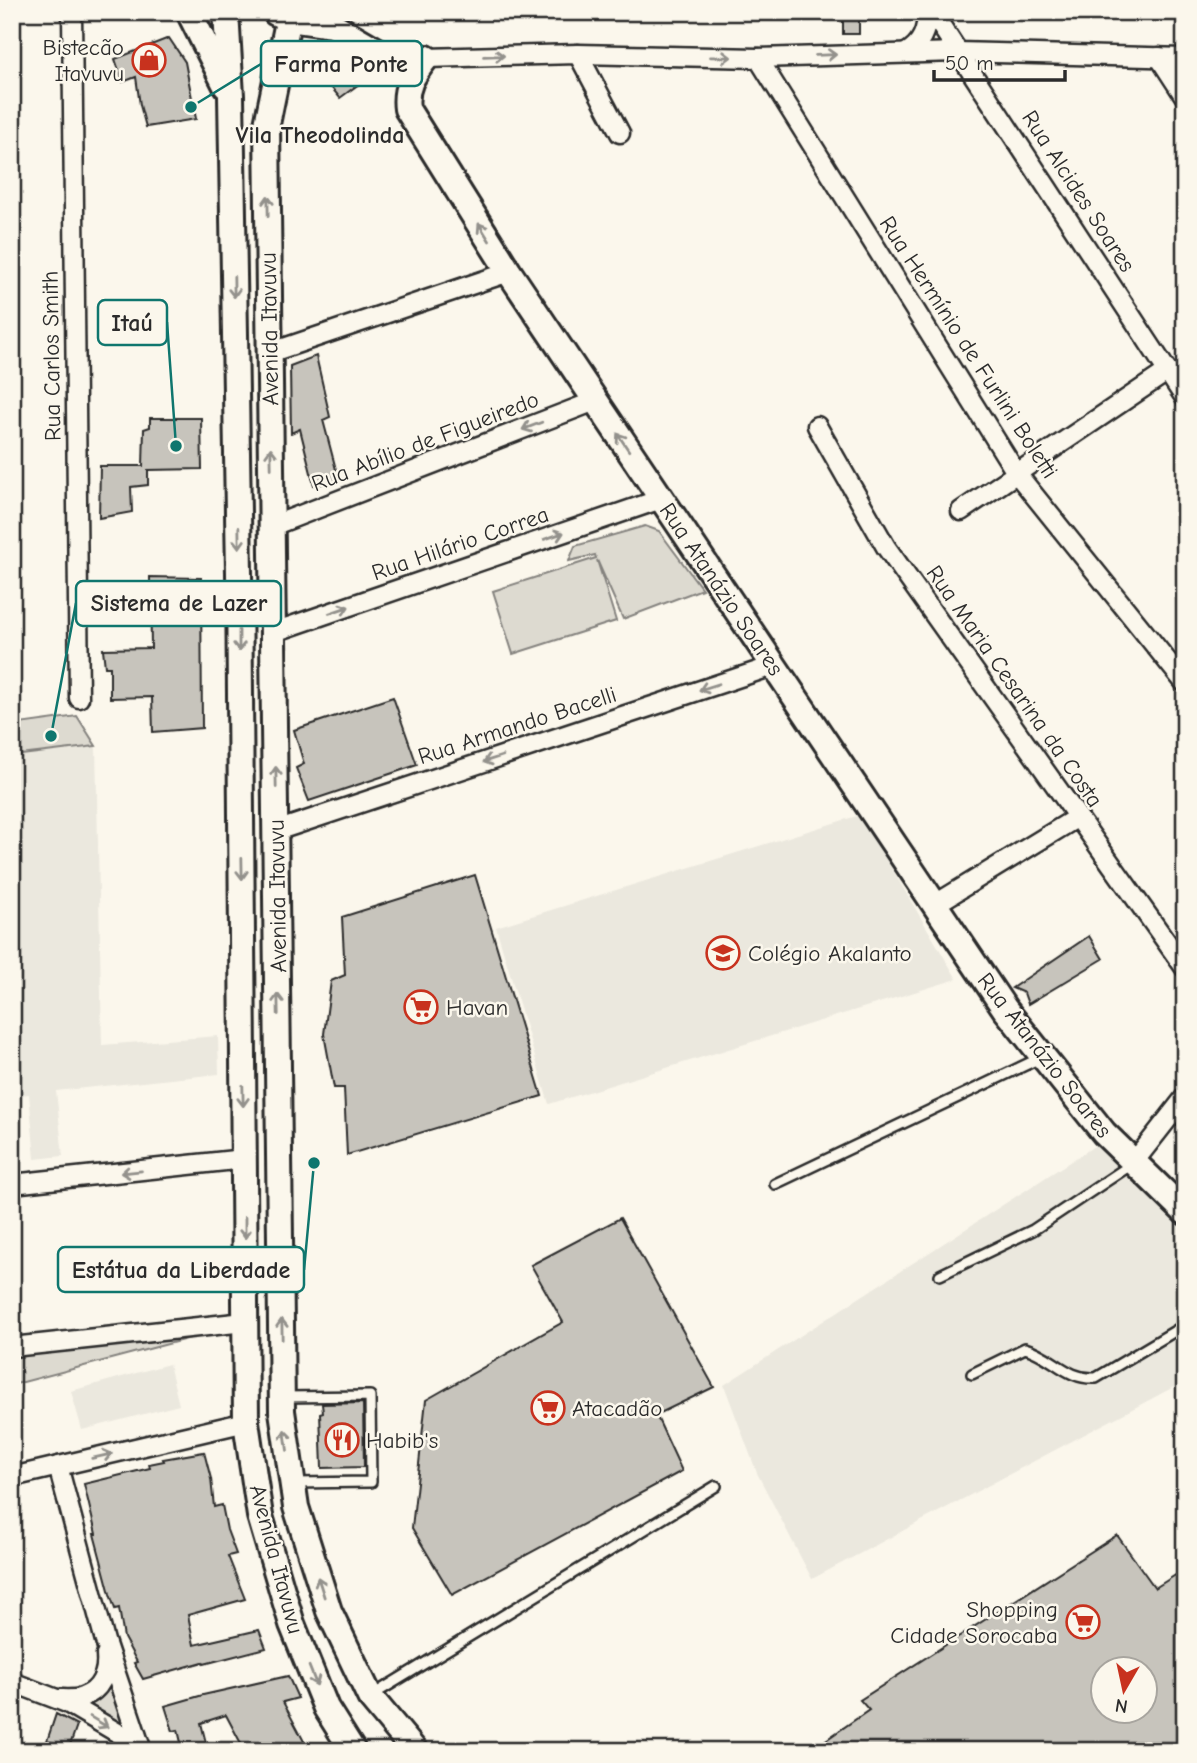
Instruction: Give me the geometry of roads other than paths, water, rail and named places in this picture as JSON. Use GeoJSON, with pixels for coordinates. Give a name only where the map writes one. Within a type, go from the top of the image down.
{"type":"FeatureCollection","features":[{"type":"Feature","properties":{"kind":"main road","name":"Avenida Itavuvu"},"geometry":{"type":"LineString","coordinates":[[190,12],[231,96]]}},
{"type":"Feature","properties":{"kind":"main road","name":"Avenida Itavuvu"},"geometry":{"type":"LineString","coordinates":[[226,12],[231,96],[239,573],[246,1422],[260,1516],[292,1624],[326,1708],[353,1751]]}},
{"type":"Feature","properties":{"kind":"main road","name":"Avenida Itavuvu"},"geometry":{"type":"LineString","coordinates":[[284,15],[267,124],[282,1397],[296,1507],[329,1611],[370,1697],[415,1751]]}},
{"type":"Feature","properties":{"kind":"main road"},"geometry":{"type":"LineString","coordinates":[[284,15],[332,25],[383,54],[426,58]]}},
{"type":"Feature","properties":{"kind":"main road","name":"Rua Atanázio Soares"},"geometry":{"type":"LineString","coordinates":[[426,58],[407,85],[407,109],[509,272],[1005,1009],[1104,1133],[1185,1212]]}},
{"type":"Feature","properties":{"kind":"main road"},"geometry":{"type":"LineString","coordinates":[[239,573],[257,617],[274,632]]}},
{"type":"Feature","properties":{"kind":"main road"},"geometry":{"type":"LineString","coordinates":[[244,1159],[267,1167],[280,1195]]}},
{"type":"Feature","properties":{"kind":"main road"},"geometry":{"type":"LineString","coordinates":[[246,1422],[267,1413],[282,1397]]}},
{"type":"Feature","properties":{"kind":"street","name":"Rua Carlos Smith"},"geometry":{"type":"LineString","coordinates":[[72,12],[79,698]]}},
{"type":"Feature","properties":{"kind":"street","name":"Rua Alcides Soares"},"geometry":{"type":"LineString","coordinates":[[930,12],[1185,398]]}},
{"type":"Feature","properties":{"kind":"street"},"geometry":{"type":"LineString","coordinates":[[906,53],[921,40],[930,12]]}},
{"type":"Feature","properties":{"kind":"street"},"geometry":{"type":"LineString","coordinates":[[426,58],[578,54],[758,58],[957,52],[1185,58]]}},
{"type":"Feature","properties":{"kind":"street"},"geometry":{"type":"LineString","coordinates":[[578,54],[620,134]]}},
{"type":"Feature","properties":{"kind":"street"},"geometry":{"type":"LineString","coordinates":[[1159,57],[1185,97]]}},
{"type":"Feature","properties":{"kind":"street","name":"Rua Hermínio de Furlini Boletti"},"geometry":{"type":"LineString","coordinates":[[758,58],[1017,474],[1185,683]]}},
{"type":"Feature","properties":{"kind":"street"},"geometry":{"type":"LineString","coordinates":[[269,353],[509,272]]}},
{"type":"Feature","properties":{"kind":"street"},"geometry":{"type":"LineString","coordinates":[[961,511],[1168,371]]}},
{"type":"Feature","properties":{"kind":"street","name":"Rua Abílio de Figueiredo"},"geometry":{"type":"LineString","coordinates":[[272,526],[595,401]]}},
{"type":"Feature","properties":{"kind":"street","name":"Rua Maria Cesarina da Costa"},"geometry":{"type":"LineString","coordinates":[[817,426],[886,547],[1185,968]]}},
{"type":"Feature","properties":{"kind":"street","name":"Rua Hilário Correa"},"geometry":{"type":"LineString","coordinates":[[274,632],[661,499]]}},
{"type":"Feature","properties":{"kind":"street","name":"Rua Armando Bacelli"},"geometry":{"type":"LineString","coordinates":[[276,831],[773,666]]}},
{"type":"Feature","properties":{"kind":"street"},"geometry":{"type":"LineString","coordinates":[[934,905],[1078,817]]}},
{"type":"Feature","properties":{"kind":"street"},"geometry":{"type":"LineString","coordinates":[[1134,1162],[1185,1097]]}},
{"type":"Feature","properties":{"kind":"street"},"geometry":{"type":"LineString","coordinates":[[12,1184],[244,1159]]}},
{"type":"Feature","properties":{"kind":"street"},"geometry":{"type":"LineString","coordinates":[[12,1347],[245,1322]]}},
{"type":"Feature","properties":{"kind":"street"},"geometry":{"type":"LineString","coordinates":[[12,1477],[246,1422]]}},
{"type":"Feature","properties":{"kind":"street"},"geometry":{"type":"LineString","coordinates":[[58,1466],[105,1641],[141,1748]]}},
{"type":"Feature","properties":{"kind":"street"},"geometry":{"type":"LineString","coordinates":[[58,1699],[82,1698],[102,1682],[107,1666],[105,1641]]}},
{"type":"Feature","properties":{"kind":"street"},"geometry":{"type":"LineString","coordinates":[[12,1682],[58,1699],[141,1748]]}},
{"type":"Feature","properties":{"kind":"lane"},"geometry":{"type":"LineString","coordinates":[[775,1184],[1042,1057]]}},
{"type":"Feature","properties":{"kind":"lane"},"geometry":{"type":"LineString","coordinates":[[940,1275],[1033,1230],[1134,1162]]}},
{"type":"Feature","properties":{"kind":"lane"},"geometry":{"type":"LineString","coordinates":[[972,1374],[1025,1348],[1035,1351],[1073,1376],[1096,1378],[1185,1325]]}},
{"type":"Feature","properties":{"kind":"lane"},"geometry":{"type":"LineString","coordinates":[[282,1397],[370,1396],[371,1482],[292,1483]]}},
{"type":"Feature","properties":{"kind":"lane"},"geometry":{"type":"LineString","coordinates":[[370,1697],[716,1486]]}},
{"type":"Feature","properties":{"kind":"place","name":"Bistecão Itavuvu"},"geometry":{"type":"Point","coordinates":[149,60]}},
{"type":"Feature","properties":{"kind":"place","name":"Farma Ponte"},"geometry":{"type":"Point","coordinates":[191,107]}},
{"type":"Feature","properties":{"kind":"place","name":"Itaú"},"geometry":{"type":"Point","coordinates":[176,446]}},
{"type":"Feature","properties":{"kind":"place","name":"Sistema de Lazer"},"geometry":{"type":"Point","coordinates":[51,736]}},
{"type":"Feature","properties":{"kind":"place","name":"Colégio Akalanto"},"geometry":{"type":"Point","coordinates":[723,953]}},
{"type":"Feature","properties":{"kind":"place","name":"Havan"},"geometry":{"type":"Point","coordinates":[421,1007]}},
{"type":"Feature","properties":{"kind":"place","name":"Estátua da Liberdade"},"geometry":{"type":"Point","coordinates":[314,1163]}},
{"type":"Feature","properties":{"kind":"place","name":"Atacadão"},"geometry":{"type":"Point","coordinates":[548,1408]}},
{"type":"Feature","properties":{"kind":"place","name":"Habib's"},"geometry":{"type":"Point","coordinates":[342,1440]}},
{"type":"Feature","properties":{"kind":"place","name":"Shopping Cidade Sorocaba"},"geometry":{"type":"Point","coordinates":[1083,1622]}},
{"type":"Feature","properties":{"kind":"district","name":"Vila Theodolinda"},"geometry":{"type":"Point","coordinates":[320,135]}}]}
